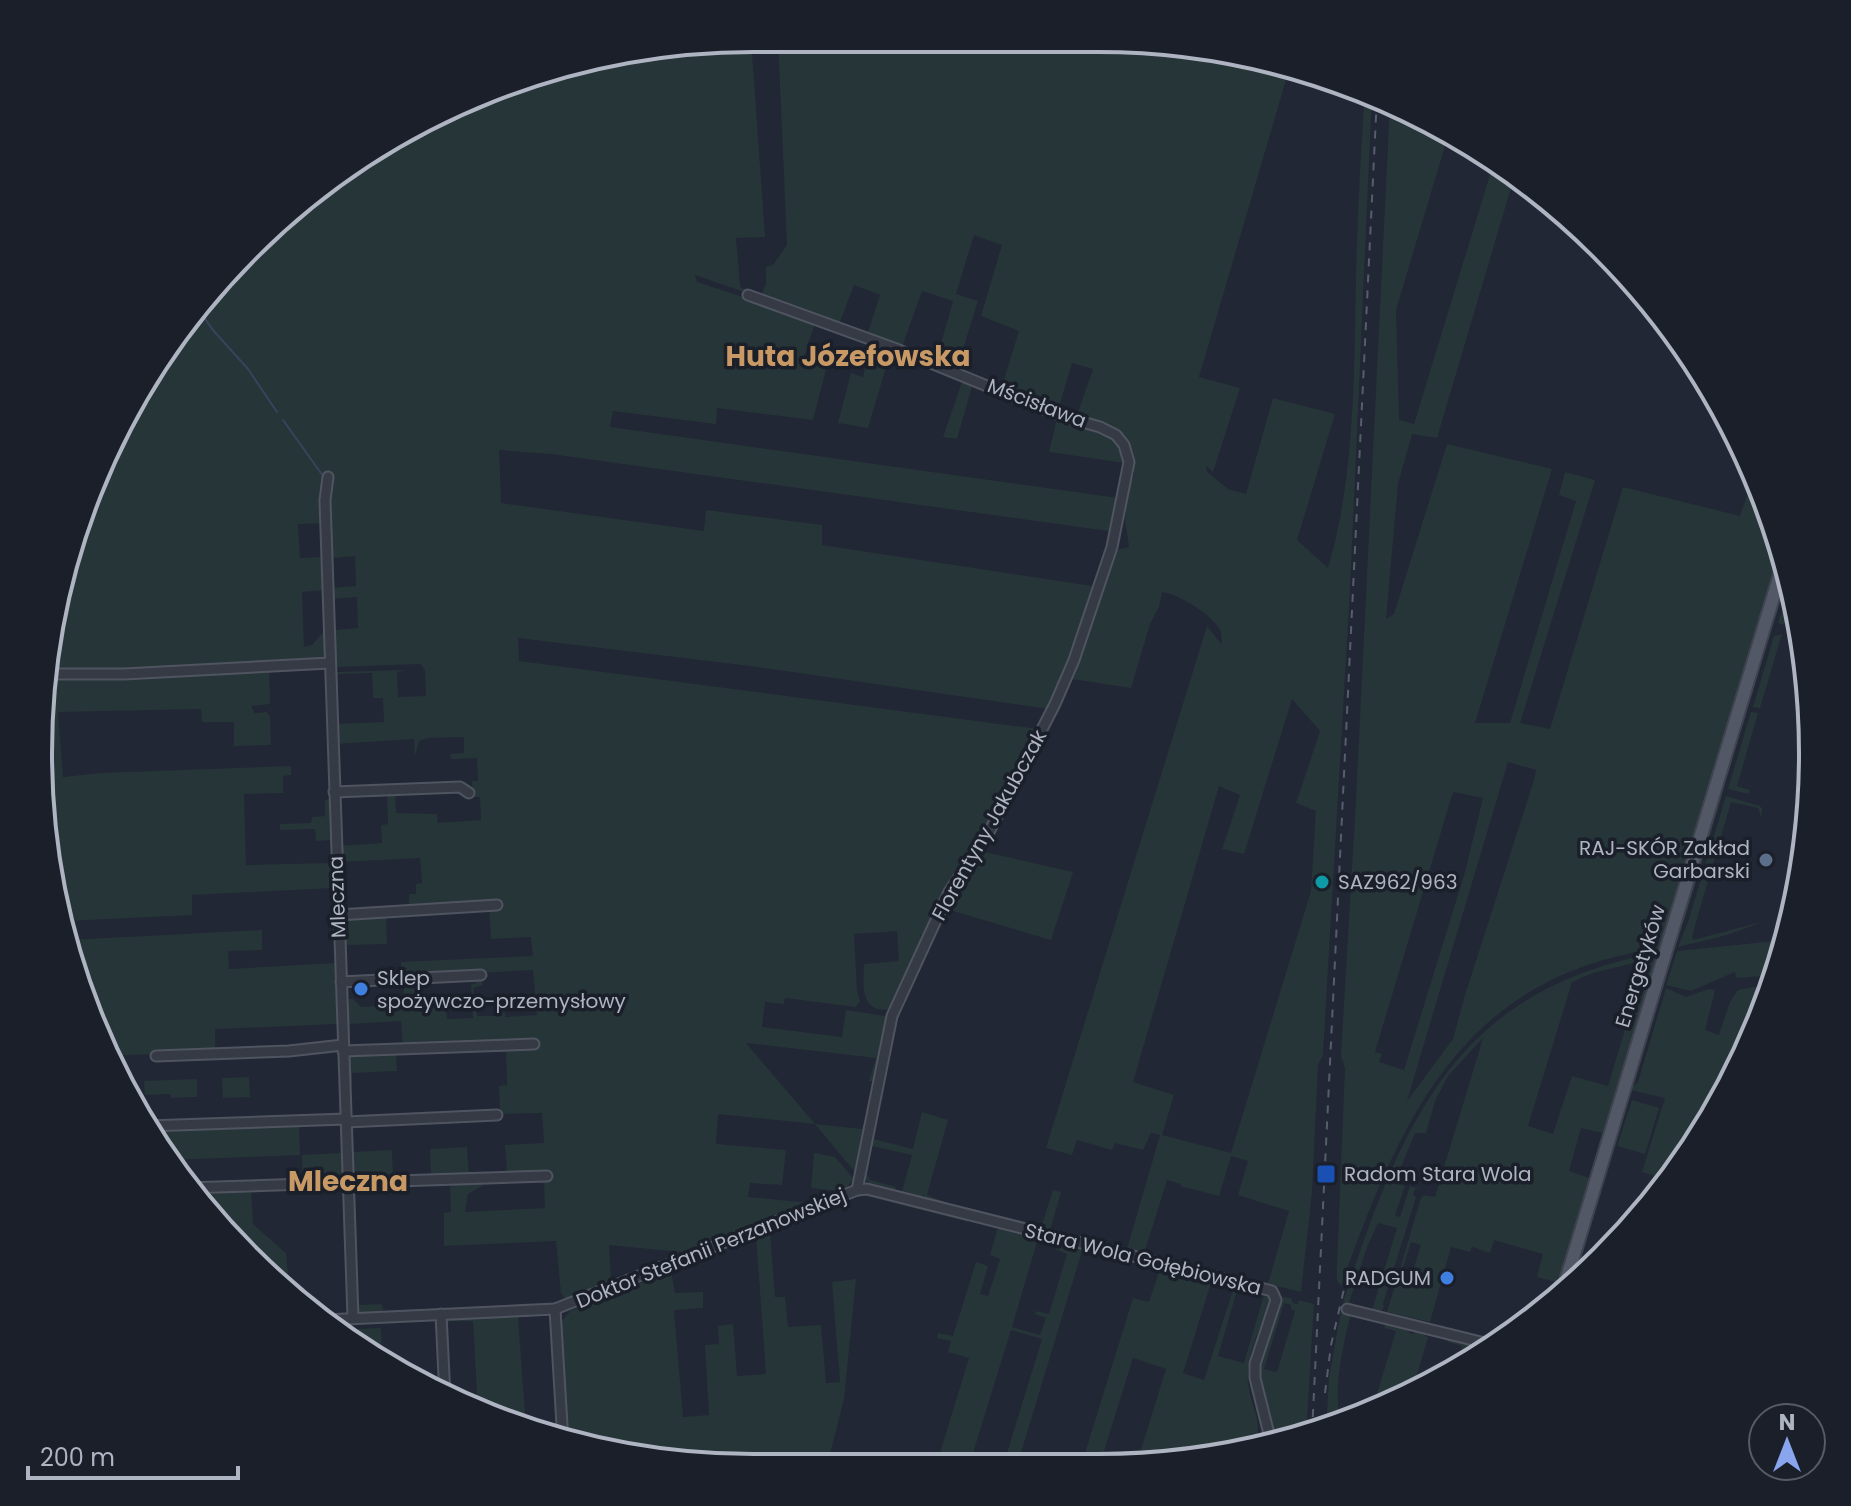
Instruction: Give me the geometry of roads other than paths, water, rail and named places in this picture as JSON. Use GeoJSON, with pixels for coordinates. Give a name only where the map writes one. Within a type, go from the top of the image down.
{"type":"FeatureCollection","features":[{"type":"Feature","properties":{"kind":"main road","name":"Energetyków"},"geometry":{"type":"LineString","coordinates":[[1569,1272],[1778,582]]}},
{"type":"Feature","properties":{"kind":"street","name":"Mścisława"},"geometry":{"type":"LineString","coordinates":[[748,295],[938,365],[1058,415],[1100,427]]}},
{"type":"Feature","properties":{"kind":"street","name":"Florentyny Jakubczak"},"geometry":{"type":"LineString","coordinates":[[857,1190],[897,1003],[949,892],[989,832],[1055,704],[1074,660],[1112,547],[1129,462],[1124,445],[1116,435],[1100,427]]}},
{"type":"Feature","properties":{"kind":"street","name":"Mleczna"},"geometry":{"type":"LineString","coordinates":[[328,477],[325,500],[353,1318]]}},
{"type":"Feature","properties":{"kind":"street"},"geometry":{"type":"LineString","coordinates":[[57,674],[124,674],[330,663]]}},
{"type":"Feature","properties":{"kind":"street"},"geometry":{"type":"LineString","coordinates":[[334,792],[460,787],[469,793]]}},
{"type":"Feature","properties":{"kind":"street"},"geometry":{"type":"LineString","coordinates":[[338,915],[497,905]]}},
{"type":"Feature","properties":{"kind":"street"},"geometry":{"type":"LineString","coordinates":[[341,982],[481,975]]}},
{"type":"Feature","properties":{"kind":"street"},"geometry":{"type":"LineString","coordinates":[[156,1056],[534,1044]]}},
{"type":"Feature","properties":{"kind":"street"},"geometry":{"type":"LineString","coordinates":[[160,1126],[497,1115]]}},
{"type":"Feature","properties":{"kind":"street"},"geometry":{"type":"LineString","coordinates":[[203,1187],[547,1176]]}},
{"type":"Feature","properties":{"kind":"street","name":"Doktor Stefanii Perzanowskiej"},"geometry":{"type":"LineString","coordinates":[[340,1319],[555,1309],[857,1190]]}},
{"type":"Feature","properties":{"kind":"street","name":"Stara Wola Gołębiowska"},"geometry":{"type":"LineString","coordinates":[[857,1190],[877,1190],[1272,1291],[1276,1300],[1255,1364],[1269,1433]]}},
{"type":"Feature","properties":{"kind":"street"},"geometry":{"type":"LineString","coordinates":[[555,1309],[562,1427]]}},
{"type":"Feature","properties":{"kind":"street"},"geometry":{"type":"LineString","coordinates":[[1347,1309],[1478,1341]]}},
{"type":"Feature","properties":{"kind":"street"},"geometry":{"type":"LineString","coordinates":[[441,1314],[444,1383]]}},
{"type":"Feature","properties":{"kind":"waterway"},"geometry":{"type":"LineString","coordinates":[[204,317],[248,369],[277,412]]}},
{"type":"Feature","properties":{"kind":"waterway"},"geometry":{"type":"LineString","coordinates":[[283,420],[323,476]]}},
{"type":"Feature","properties":{"kind":"railway"},"geometry":{"type":"LineString","coordinates":[[1313,1420],[1376,110]]}},
{"type":"Feature","properties":{"kind":"railway"},"geometry":{"type":"LineString","coordinates":[[1325,1393],[1331,1345],[1344,1289]]}},
{"type":"Feature","properties":{"kind":"place","name":"RAJ-SKÓR Zakład Garbarski"},"geometry":{"type":"Point","coordinates":[1766,860]}},
{"type":"Feature","properties":{"kind":"place","name":"SAZ962/963"},"geometry":{"type":"Point","coordinates":[1322,882]}},
{"type":"Feature","properties":{"kind":"place","name":"Sklep spożywczo-przemysłowy"},"geometry":{"type":"Point","coordinates":[361,989]}},
{"type":"Feature","properties":{"kind":"place","name":"Radom Stara Wola"},"geometry":{"type":"Point","coordinates":[1326,1174]}},
{"type":"Feature","properties":{"kind":"place","name":"RADGUM"},"geometry":{"type":"Point","coordinates":[1447,1278]}},
{"type":"Feature","properties":{"kind":"district","name":"Huta Józefowska"},"geometry":{"type":"Point","coordinates":[848,356]}},
{"type":"Feature","properties":{"kind":"district","name":"Mleczna"},"geometry":{"type":"Point","coordinates":[348,1181]}}]}
